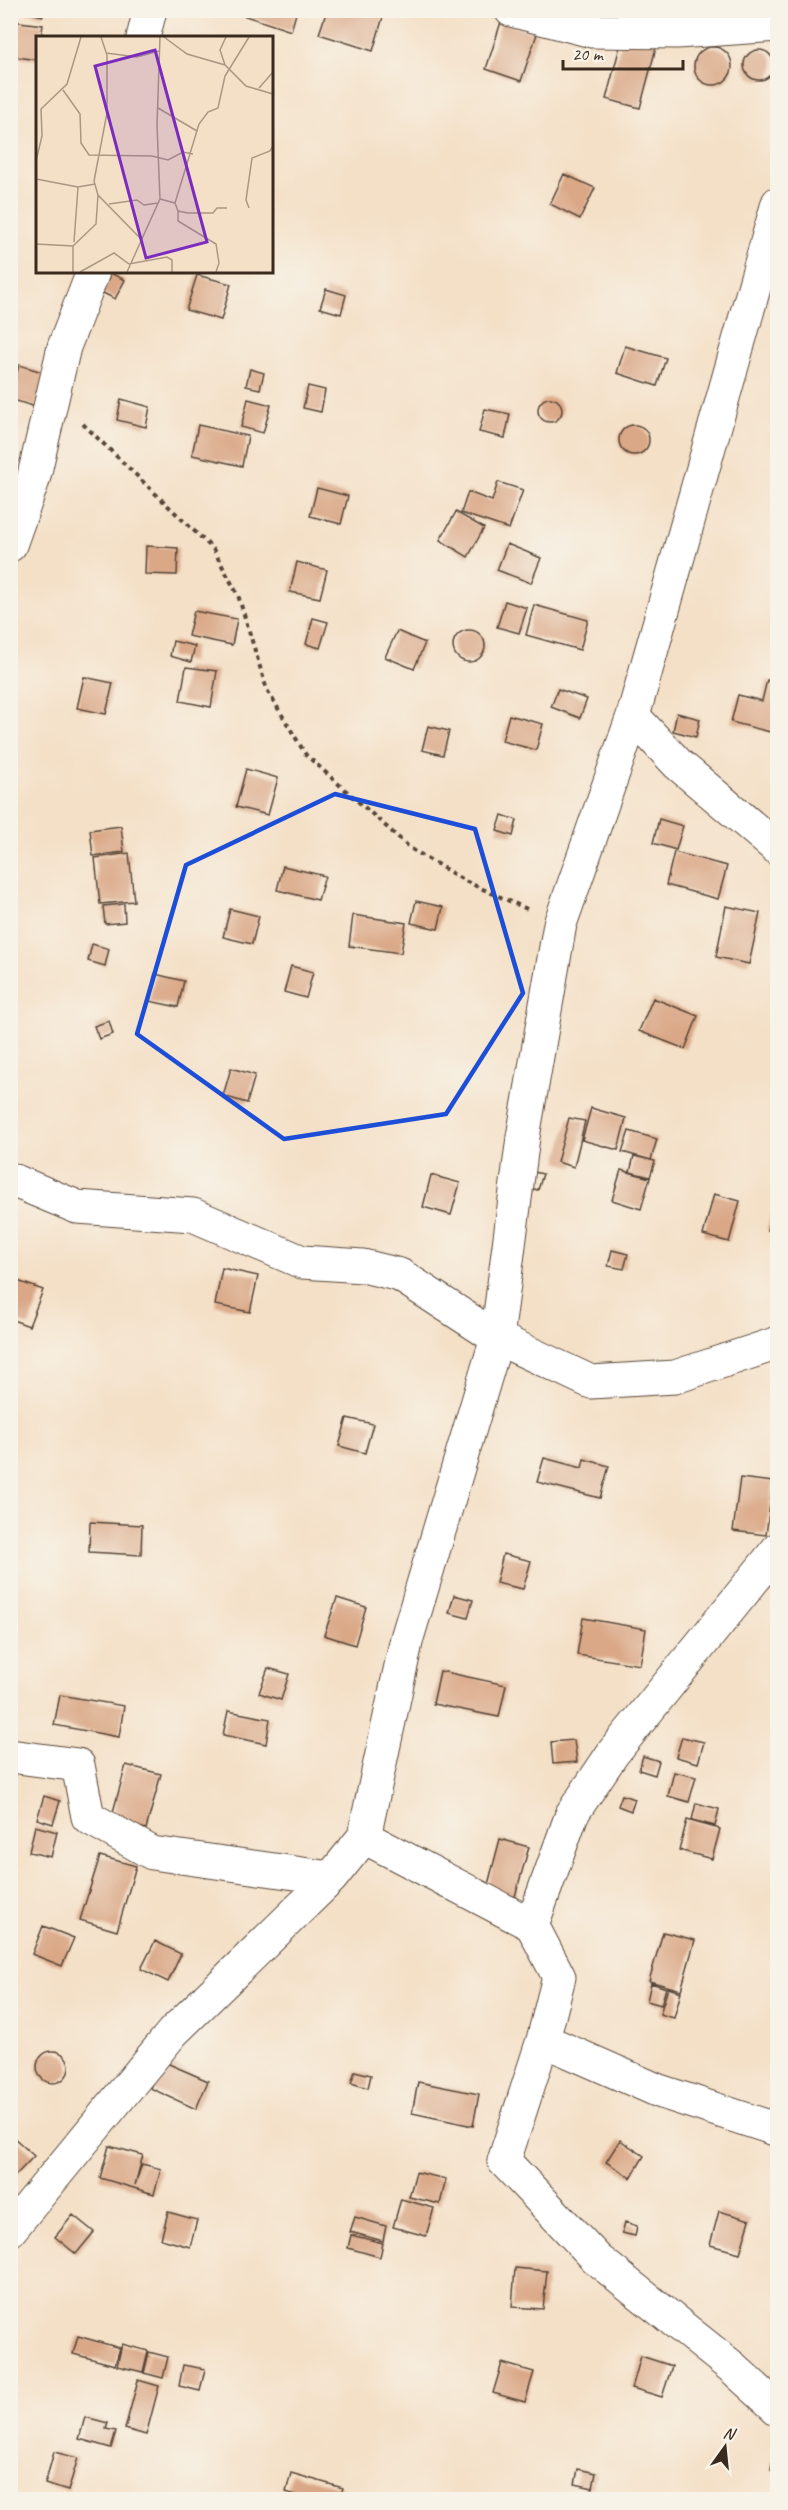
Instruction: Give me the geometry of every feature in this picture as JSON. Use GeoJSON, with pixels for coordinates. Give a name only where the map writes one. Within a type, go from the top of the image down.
{"type":"FeatureCollection","features":[{"type":"Feature","properties":{"kind":"street"},"geometry":{"type":"LineString","coordinates":[[144,36],[150,10]]}},
{"type":"Feature","properties":{"kind":"street"},"geometry":{"type":"LineString","coordinates":[[511,10],[592,31],[677,32],[777,25]]}},
{"type":"Feature","properties":{"kind":"street"},"geometry":{"type":"LineString","coordinates":[[10,2230],[173,2031],[331,1878],[364,1837],[407,1638],[497,1338],[523,1137],[560,924],[633,716],[777,203]]}},
{"type":"Feature","properties":{"kind":"street"},"geometry":{"type":"LineString","coordinates":[[10,545],[33,480],[64,347],[93,273]]}},
{"type":"Feature","properties":{"kind":"street"},"geometry":{"type":"LineString","coordinates":[[633,716],[678,764],[777,849]]}},
{"type":"Feature","properties":{"kind":"street"},"geometry":{"type":"LineString","coordinates":[[10,1179],[77,1207],[193,1215],[302,1262],[363,1266],[400,1275],[497,1338],[591,1382],[675,1377],[777,1343]]}},
{"type":"Feature","properties":{"kind":"street"},"geometry":{"type":"LineString","coordinates":[[532,1925],[572,1814],[613,1753],[777,1549]]}},
{"type":"Feature","properties":{"kind":"street"},"geometry":{"type":"LineString","coordinates":[[10,1756],[78,1764],[88,1817],[152,1853],[331,1878]]}},
{"type":"Feature","properties":{"kind":"street"},"geometry":{"type":"LineString","coordinates":[[364,1837],[532,1925],[559,1977],[543,2040],[504,2161],[598,2260],[732,2367],[777,2409]]}},
{"type":"Feature","properties":{"kind":"street"},"geometry":{"type":"LineString","coordinates":[[543,2040],[659,2091],[777,2130]]}},
{"type":"Feature","properties":{"kind":"path"},"geometry":{"type":"LineString","coordinates":[[53,395],[213,549],[238,595],[267,690],[306,755],[410,848],[465,881],[560,924]]}},
{"type":"Feature","properties":{"kind":"highlighted area"},"geometry":{"type":"Polygon","coordinates":[[[335,794],[475,829],[523,993],[446,1114],[284,1139],[137,1034],[186,865],[335,794]]]}},
{"type":"Feature","properties":{"kind":"building"},"geometry":{"type":"Polygon","coordinates":[[[19,10],[44,10],[43,16],[19,10]]]}},
{"type":"Feature","properties":{"kind":"building"},"geometry":{"type":"Polygon","coordinates":[[[227,10],[297,10],[291,31],[227,10]]]}},
{"type":"Feature","properties":{"kind":"building"},"geometry":{"type":"Polygon","coordinates":[[[327,10],[355,14],[356,10],[385,10],[373,51],[319,34],[327,10]]]}},
{"type":"Feature","properties":{"kind":"building"},"geometry":{"type":"Polygon","coordinates":[[[11,21],[43,25],[41,36],[36,36],[36,60],[10,56],[11,21]]]}},
{"type":"Feature","properties":{"kind":"building"},"geometry":{"type":"Polygon","coordinates":[[[501,22],[537,34],[521,81],[486,69],[501,22]]]}},
{"type":"Feature","properties":{"kind":"building"},"geometry":{"type":"Polygon","coordinates":[[[623,35],[657,44],[640,108],[606,99],[623,35]]]}},
{"type":"Feature","properties":{"kind":"building"},"geometry":{"type":"Polygon","coordinates":[[[713,47],[727,52],[732,66],[727,80],[713,85],[699,80],[694,66],[699,52],[713,47]]]}},
{"type":"Feature","properties":{"kind":"building"},"geometry":{"type":"Polygon","coordinates":[[[759,50],[770,54],[774,65],[770,76],[759,80],[748,76],[744,65],[748,54],[759,50]]]}},
{"type":"Feature","properties":{"kind":"building"},"geometry":{"type":"Polygon","coordinates":[[[564,174],[595,188],[580,219],[550,204],[564,174]]]}},
{"type":"Feature","properties":{"kind":"building"},"geometry":{"type":"Polygon","coordinates":[[[107,273],[125,280],[115,299],[97,290],[107,273]]]}},
{"type":"Feature","properties":{"kind":"building"},"geometry":{"type":"Polygon","coordinates":[[[197,275],[231,284],[221,320],[186,310],[197,275]]]}},
{"type":"Feature","properties":{"kind":"building"},"geometry":{"type":"Polygon","coordinates":[[[326,289],[346,295],[341,314],[320,308],[326,289]]]}},
{"type":"Feature","properties":{"kind":"building"},"geometry":{"type":"Polygon","coordinates":[[[625,346],[666,358],[657,386],[617,373],[625,346]]]}},
{"type":"Feature","properties":{"kind":"building"},"geometry":{"type":"Polygon","coordinates":[[[19,365],[46,373],[36,407],[10,399],[19,365]]]}},
{"type":"Feature","properties":{"kind":"building"},"geometry":{"type":"Polygon","coordinates":[[[250,369],[264,373],[260,389],[246,386],[250,369]]]}},
{"type":"Feature","properties":{"kind":"building"},"geometry":{"type":"Polygon","coordinates":[[[308,386],[325,390],[321,412],[303,408],[308,386]]]}},
{"type":"Feature","properties":{"kind":"building"},"geometry":{"type":"Polygon","coordinates":[[[550,398],[559,401],[562,410],[559,419],[550,422],[541,419],[538,410],[541,401],[550,398]]]}},
{"type":"Feature","properties":{"kind":"building"},"geometry":{"type":"Polygon","coordinates":[[[121,399],[150,407],[146,427],[117,420],[121,399]]]}},
{"type":"Feature","properties":{"kind":"building"},"geometry":{"type":"Polygon","coordinates":[[[248,399],[271,405],[263,433],[241,427],[248,399]]]}},
{"type":"Feature","properties":{"kind":"building"},"geometry":{"type":"Polygon","coordinates":[[[485,409],[510,414],[505,438],[479,432],[485,409]]]}},
{"type":"Feature","properties":{"kind":"building"},"geometry":{"type":"Polygon","coordinates":[[[198,425],[248,436],[242,466],[192,455],[198,425]]]}},
{"type":"Feature","properties":{"kind":"building"},"geometry":{"type":"Polygon","coordinates":[[[634,425],[645,429],[649,440],[645,451],[634,455],[623,451],[619,440],[623,429],[634,425]]]}},
{"type":"Feature","properties":{"kind":"building"},"geometry":{"type":"Polygon","coordinates":[[[498,482],[523,490],[509,529],[461,513],[468,492],[492,501],[498,482]]]}},
{"type":"Feature","properties":{"kind":"building"},"geometry":{"type":"Polygon","coordinates":[[[317,488],[348,496],[341,524],[310,516],[317,488]]]}},
{"type":"Feature","properties":{"kind":"building"},"geometry":{"type":"Polygon","coordinates":[[[456,512],[484,528],[468,557],[440,540],[456,512]]]}},
{"type":"Feature","properties":{"kind":"building"},"geometry":{"type":"Polygon","coordinates":[[[507,544],[541,558],[531,583],[497,570],[507,544]]]}},
{"type":"Feature","properties":{"kind":"building"},"geometry":{"type":"Polygon","coordinates":[[[146,546],[178,548],[177,575],[145,574],[146,546]]]}},
{"type":"Feature","properties":{"kind":"building"},"geometry":{"type":"Polygon","coordinates":[[[297,562],[327,570],[320,598],[290,592],[297,562]]]}},
{"type":"Feature","properties":{"kind":"building"},"geometry":{"type":"Polygon","coordinates":[[[505,601],[527,608],[519,633],[497,627],[505,601]]]}},
{"type":"Feature","properties":{"kind":"building"},"geometry":{"type":"Polygon","coordinates":[[[534,605],[588,620],[580,650],[526,635],[534,605]]]}},
{"type":"Feature","properties":{"kind":"building"},"geometry":{"type":"Polygon","coordinates":[[[194,611],[237,619],[232,645],[188,636],[194,611]]]}},
{"type":"Feature","properties":{"kind":"building"},"geometry":{"type":"Polygon","coordinates":[[[313,618],[328,622],[320,648],[306,644],[313,618]]]}},
{"type":"Feature","properties":{"kind":"building"},"geometry":{"type":"Polygon","coordinates":[[[469,630],[480,635],[485,646],[480,657],[469,662],[458,657],[453,646],[458,635],[469,630]]]}},
{"type":"Feature","properties":{"kind":"building"},"geometry":{"type":"Polygon","coordinates":[[[397,631],[425,643],[414,669],[385,657],[397,631]]]}},
{"type":"Feature","properties":{"kind":"building"},"geometry":{"type":"Polygon","coordinates":[[[173,641],[195,646],[191,662],[170,656],[173,641]]]}},
{"type":"Feature","properties":{"kind":"building"},"geometry":{"type":"Polygon","coordinates":[[[186,667],[217,671],[211,707],[180,701],[186,667]]]}},
{"type":"Feature","properties":{"kind":"building"},"geometry":{"type":"Polygon","coordinates":[[[84,677],[113,683],[106,714],[77,708],[84,677]]]}},
{"type":"Feature","properties":{"kind":"building"},"geometry":{"type":"Polygon","coordinates":[[[767,680],[778,683],[778,734],[731,722],[738,695],[762,701],[767,680]]]}},
{"type":"Feature","properties":{"kind":"building"},"geometry":{"type":"Polygon","coordinates":[[[558,689],[587,699],[580,718],[551,707],[558,689]]]}},
{"type":"Feature","properties":{"kind":"building"},"geometry":{"type":"Polygon","coordinates":[[[677,713],[700,719],[696,737],[673,731],[677,713]]]}},
{"type":"Feature","properties":{"kind":"building"},"geometry":{"type":"Polygon","coordinates":[[[509,715],[543,724],[536,750],[502,741],[509,715]]]}},
{"type":"Feature","properties":{"kind":"building"},"geometry":{"type":"Polygon","coordinates":[[[428,726],[449,731],[443,755],[422,750],[428,726]]]}},
{"type":"Feature","properties":{"kind":"building"},"geometry":{"type":"Polygon","coordinates":[[[246,769],[278,778],[268,815],[236,807],[246,769]]]}},
{"type":"Feature","properties":{"kind":"building"},"geometry":{"type":"Polygon","coordinates":[[[502,815],[517,820],[513,836],[497,831],[502,815]]]}},
{"type":"Feature","properties":{"kind":"building"},"geometry":{"type":"Polygon","coordinates":[[[659,819],[683,826],[676,850],[653,843],[659,819]]]}},
{"type":"Feature","properties":{"kind":"building"},"geometry":{"type":"Polygon","coordinates":[[[121,826],[124,852],[93,856],[90,830],[121,826]]]}},
{"type":"Feature","properties":{"kind":"building"},"geometry":{"type":"Polygon","coordinates":[[[674,852],[727,866],[718,899],[666,885],[674,852]]]}},
{"type":"Feature","properties":{"kind":"building"},"geometry":{"type":"Polygon","coordinates":[[[129,853],[134,901],[100,904],[95,858],[129,853]]]}},
{"type":"Feature","properties":{"kind":"building"},"geometry":{"type":"Polygon","coordinates":[[[283,866],[325,876],[318,900],[277,890],[283,866]]]}},
{"type":"Feature","properties":{"kind":"building"},"geometry":{"type":"Polygon","coordinates":[[[416,901],[443,907],[438,929],[411,923],[416,901]]]}},
{"type":"Feature","properties":{"kind":"building"},"geometry":{"type":"Polygon","coordinates":[[[124,904],[125,922],[105,924],[103,906],[124,904]]]}},
{"type":"Feature","properties":{"kind":"building"},"geometry":{"type":"Polygon","coordinates":[[[726,906],[760,913],[749,964],[716,957],[726,906]]]}},
{"type":"Feature","properties":{"kind":"building"},"geometry":{"type":"Polygon","coordinates":[[[230,909],[259,916],[252,944],[223,937],[230,909]]]}},
{"type":"Feature","properties":{"kind":"building"},"geometry":{"type":"Polygon","coordinates":[[[353,915],[406,923],[401,953],[349,946],[353,915]]]}},
{"type":"Feature","properties":{"kind":"building"},"geometry":{"type":"Polygon","coordinates":[[[92,944],[109,949],[105,966],[88,961],[92,944]]]}},
{"type":"Feature","properties":{"kind":"building"},"geometry":{"type":"Polygon","coordinates":[[[291,966],[313,972],[306,998],[284,992],[291,966]]]}},
{"type":"Feature","properties":{"kind":"building"},"geometry":{"type":"Polygon","coordinates":[[[155,974],[184,981],[178,1007],[149,1001],[155,974]]]}},
{"type":"Feature","properties":{"kind":"building"},"geometry":{"type":"Polygon","coordinates":[[[653,998],[698,1016],[685,1049],[639,1031],[653,998]]]}},
{"type":"Feature","properties":{"kind":"building"},"geometry":{"type":"Polygon","coordinates":[[[109,1021],[113,1034],[99,1039],[94,1026],[109,1021]]]}},
{"type":"Feature","properties":{"kind":"building"},"geometry":{"type":"Polygon","coordinates":[[[231,1068],[255,1075],[247,1103],[223,1096],[231,1068]]]}},
{"type":"Feature","properties":{"kind":"building"},"geometry":{"type":"Polygon","coordinates":[[[591,1108],[626,1118],[618,1150],[582,1140],[591,1108]]]}},
{"type":"Feature","properties":{"kind":"building"},"geometry":{"type":"Polygon","coordinates":[[[569,1118],[585,1121],[574,1167],[557,1162],[569,1118]]]}},
{"type":"Feature","properties":{"kind":"building"},"geometry":{"type":"Polygon","coordinates":[[[629,1131],[657,1139],[651,1160],[622,1152],[629,1131]]]}},
{"type":"Feature","properties":{"kind":"building"},"geometry":{"type":"Polygon","coordinates":[[[634,1156],[655,1161],[650,1177],[630,1172],[634,1156]]]}},
{"type":"Feature","properties":{"kind":"building"},"geometry":{"type":"Polygon","coordinates":[[[621,1170],[650,1178],[641,1209],[612,1200],[621,1170]]]}},
{"type":"Feature","properties":{"kind":"building"},"geometry":{"type":"Polygon","coordinates":[[[530,1171],[543,1174],[538,1190],[526,1187],[530,1171]]]}},
{"type":"Feature","properties":{"kind":"building"},"geometry":{"type":"Polygon","coordinates":[[[431,1175],[460,1183],[451,1215],[423,1207],[431,1175]]]}},
{"type":"Feature","properties":{"kind":"building"},"geometry":{"type":"Polygon","coordinates":[[[714,1194],[740,1201],[729,1242],[703,1235],[714,1194]]]}},
{"type":"Feature","properties":{"kind":"building"},"geometry":{"type":"Polygon","coordinates":[[[773,1208],[778,1210],[778,1232],[767,1230],[773,1208]]]}},
{"type":"Feature","properties":{"kind":"building"},"geometry":{"type":"Polygon","coordinates":[[[612,1250],[628,1254],[624,1269],[608,1266],[612,1250]]]}},
{"type":"Feature","properties":{"kind":"building"},"geometry":{"type":"Polygon","coordinates":[[[222,1268],[258,1276],[250,1312],[215,1305],[222,1268]]]}},
{"type":"Feature","properties":{"kind":"building"},"geometry":{"type":"Polygon","coordinates":[[[15,1280],[43,1290],[29,1326],[10,1319],[10,1292],[15,1280]]]}},
{"type":"Feature","properties":{"kind":"building"},"geometry":{"type":"Polygon","coordinates":[[[347,1418],[373,1424],[365,1453],[339,1446],[347,1418]]]}},
{"type":"Feature","properties":{"kind":"building"},"geometry":{"type":"Polygon","coordinates":[[[544,1458],[582,1468],[584,1459],[609,1466],[600,1498],[537,1482],[544,1458]]]}},
{"type":"Feature","properties":{"kind":"building"},"geometry":{"type":"Polygon","coordinates":[[[740,1478],[773,1482],[766,1535],[733,1531],[740,1478]]]}},
{"type":"Feature","properties":{"kind":"building"},"geometry":{"type":"Polygon","coordinates":[[[90,1522],[142,1525],[141,1555],[89,1552],[90,1522]]]}},
{"type":"Feature","properties":{"kind":"building"},"geometry":{"type":"Polygon","coordinates":[[[503,1554],[531,1561],[523,1589],[496,1583],[503,1554]]]}},
{"type":"Feature","properties":{"kind":"building"},"geometry":{"type":"Polygon","coordinates":[[[454,1595],[473,1600],[468,1618],[449,1613],[454,1595]]]}},
{"type":"Feature","properties":{"kind":"building"},"geometry":{"type":"Polygon","coordinates":[[[337,1598],[366,1607],[355,1645],[324,1635],[337,1598]]]}},
{"type":"Feature","properties":{"kind":"building"},"geometry":{"type":"Polygon","coordinates":[[[583,1618],[646,1629],[640,1665],[577,1655],[583,1618]]]}},
{"type":"Feature","properties":{"kind":"building"},"geometry":{"type":"Polygon","coordinates":[[[268,1668],[289,1674],[281,1700],[259,1693],[268,1668]]]}},
{"type":"Feature","properties":{"kind":"building"},"geometry":{"type":"Polygon","coordinates":[[[440,1671],[506,1685],[499,1717],[433,1704],[440,1671]]]}},
{"type":"Feature","properties":{"kind":"building"},"geometry":{"type":"Polygon","coordinates":[[[60,1695],[124,1706],[119,1737],[54,1725],[60,1695]]]}},
{"type":"Feature","properties":{"kind":"building"},"geometry":{"type":"Polygon","coordinates":[[[228,1711],[270,1719],[266,1744],[223,1735],[228,1711]]]}},
{"type":"Feature","properties":{"kind":"building"},"geometry":{"type":"Polygon","coordinates":[[[682,1737],[704,1742],[698,1763],[676,1757],[682,1737]]]}},
{"type":"Feature","properties":{"kind":"building"},"geometry":{"type":"Polygon","coordinates":[[[574,1740],[577,1762],[553,1764],[551,1742],[574,1740]]]}},
{"type":"Feature","properties":{"kind":"building"},"geometry":{"type":"Polygon","coordinates":[[[643,1756],[659,1761],[655,1775],[639,1770],[643,1756]]]}},
{"type":"Feature","properties":{"kind":"building"},"geometry":{"type":"Polygon","coordinates":[[[126,1765],[161,1774],[146,1829],[111,1819],[126,1765]]]}},
{"type":"Feature","properties":{"kind":"building"},"geometry":{"type":"Polygon","coordinates":[[[674,1772],[696,1777],[689,1802],[668,1796],[674,1772]]]}},
{"type":"Feature","properties":{"kind":"building"},"geometry":{"type":"Polygon","coordinates":[[[622,1795],[635,1799],[631,1811],[618,1806],[622,1795]]]}},
{"type":"Feature","properties":{"kind":"building"},"geometry":{"type":"Polygon","coordinates":[[[44,1796],[60,1801],[53,1824],[37,1819],[44,1796]]]}},
{"type":"Feature","properties":{"kind":"building"},"geometry":{"type":"Polygon","coordinates":[[[696,1803],[719,1809],[715,1826],[692,1820],[696,1803]]]}},
{"type":"Feature","properties":{"kind":"building"},"geometry":{"type":"Polygon","coordinates":[[[687,1820],[720,1829],[712,1859],[679,1850],[687,1820]]]}},
{"type":"Feature","properties":{"kind":"building"},"geometry":{"type":"Polygon","coordinates":[[[35,1826],[57,1832],[51,1857],[29,1852],[35,1826]]]}},
{"type":"Feature","properties":{"kind":"building"},"geometry":{"type":"Polygon","coordinates":[[[500,1839],[529,1847],[514,1900],[486,1892],[500,1839]]]}},
{"type":"Feature","properties":{"kind":"building"},"geometry":{"type":"Polygon","coordinates":[[[100,1856],[136,1866],[117,1931],[80,1920],[100,1856]]]}},
{"type":"Feature","properties":{"kind":"building"},"geometry":{"type":"Polygon","coordinates":[[[43,1926],[74,1938],[62,1966],[32,1954],[43,1926]]]}},
{"type":"Feature","properties":{"kind":"building"},"geometry":{"type":"Polygon","coordinates":[[[663,1932],[695,1940],[681,1990],[649,1981],[663,1932]]]}},
{"type":"Feature","properties":{"kind":"building"},"geometry":{"type":"Polygon","coordinates":[[[155,1941],[181,1954],[168,1982],[141,1969],[155,1941]]]}},
{"type":"Feature","properties":{"kind":"building"},"geometry":{"type":"Polygon","coordinates":[[[651,1983],[666,1988],[661,2005],[647,2001],[651,1983]]]}},
{"type":"Feature","properties":{"kind":"building"},"geometry":{"type":"Polygon","coordinates":[[[668,1988],[681,1992],[674,2018],[660,2014],[668,1988]]]}},
{"type":"Feature","properties":{"kind":"building"},"geometry":{"type":"Polygon","coordinates":[[[53,2051],[65,2055],[69,2067],[65,2079],[53,2083],[41,2079],[37,2067],[41,2055],[53,2051]]]}},
{"type":"Feature","properties":{"kind":"building"},"geometry":{"type":"Polygon","coordinates":[[[162,2061],[208,2081],[196,2109],[150,2088],[162,2061]]]}},
{"type":"Feature","properties":{"kind":"building"},"geometry":{"type":"Polygon","coordinates":[[[355,2071],[371,2075],[368,2088],[351,2083],[355,2071]]]}},
{"type":"Feature","properties":{"kind":"building"},"geometry":{"type":"Polygon","coordinates":[[[418,2082],[479,2094],[473,2126],[412,2113],[418,2082]]]}},
{"type":"Feature","properties":{"kind":"building"},"geometry":{"type":"Polygon","coordinates":[[[10,2134],[34,2156],[13,2178],[10,2175],[10,2134]]]}},
{"type":"Feature","properties":{"kind":"building"},"geometry":{"type":"Polygon","coordinates":[[[620,2140],[644,2156],[631,2178],[606,2162],[620,2140]]]}},
{"type":"Feature","properties":{"kind":"building"},"geometry":{"type":"Polygon","coordinates":[[[109,2146],[143,2155],[135,2185],[142,2164],[161,2169],[154,2194],[100,2178],[109,2146]]]}},
{"type":"Feature","properties":{"kind":"building"},"geometry":{"type":"Polygon","coordinates":[[[416,2172],[446,2179],[440,2204],[409,2197],[416,2172]]]}},
{"type":"Feature","properties":{"kind":"building"},"geometry":{"type":"Polygon","coordinates":[[[401,2199],[434,2208],[426,2236],[393,2227],[401,2199]]]}},
{"type":"Feature","properties":{"kind":"building"},"geometry":{"type":"Polygon","coordinates":[[[719,2211],[750,2220],[740,2253],[710,2245],[719,2211]]]}},
{"type":"Feature","properties":{"kind":"building"},"geometry":{"type":"Polygon","coordinates":[[[168,2212],[197,2220],[190,2247],[161,2239],[168,2212]]]}},
{"type":"Feature","properties":{"kind":"building"},"geometry":{"type":"Polygon","coordinates":[[[73,2215],[94,2232],[76,2254],[55,2237],[73,2215]]]}},
{"type":"Feature","properties":{"kind":"building"},"geometry":{"type":"Polygon","coordinates":[[[355,2217],[386,2226],[383,2241],[350,2232],[355,2217]]]}},
{"type":"Feature","properties":{"kind":"building"},"geometry":{"type":"Polygon","coordinates":[[[625,2222],[637,2226],[635,2236],[622,2233],[625,2222]]]}},
{"type":"Feature","properties":{"kind":"building"},"geometry":{"type":"Polygon","coordinates":[[[351,2235],[383,2243],[380,2257],[348,2248],[351,2235]]]}},
{"type":"Feature","properties":{"kind":"building"},"geometry":{"type":"Polygon","coordinates":[[[515,2268],[547,2271],[543,2309],[512,2307],[515,2268]]]}},
{"type":"Feature","properties":{"kind":"building"},"geometry":{"type":"Polygon","coordinates":[[[78,2336],[120,2348],[115,2365],[73,2354],[78,2336]]]}},
{"type":"Feature","properties":{"kind":"building"},"geometry":{"type":"Polygon","coordinates":[[[122,2344],[148,2351],[143,2372],[117,2366],[122,2344]]]}},
{"type":"Feature","properties":{"kind":"building"},"geometry":{"type":"Polygon","coordinates":[[[149,2352],[168,2357],[163,2378],[144,2373],[149,2352]]]}},
{"type":"Feature","properties":{"kind":"building"},"geometry":{"type":"Polygon","coordinates":[[[641,2356],[672,2366],[662,2397],[632,2388],[641,2356]]]}},
{"type":"Feature","properties":{"kind":"building"},"geometry":{"type":"Polygon","coordinates":[[[502,2363],[534,2372],[525,2402],[493,2393],[502,2363]]]}},
{"type":"Feature","properties":{"kind":"building"},"geometry":{"type":"Polygon","coordinates":[[[183,2365],[205,2369],[200,2391],[179,2386],[183,2365]]]}},
{"type":"Feature","properties":{"kind":"building"},"geometry":{"type":"Polygon","coordinates":[[[138,2380],[159,2386],[146,2435],[125,2429],[138,2380]]]}},
{"type":"Feature","properties":{"kind":"building"},"geometry":{"type":"Polygon","coordinates":[[[85,2417],[108,2423],[106,2429],[116,2431],[111,2448],[79,2439],[85,2417]]]}},
{"type":"Feature","properties":{"kind":"building"},"geometry":{"type":"Polygon","coordinates":[[[776,2444],[778,2444],[778,2471],[771,2470],[776,2444]]]}},
{"type":"Feature","properties":{"kind":"building"},"geometry":{"type":"Polygon","coordinates":[[[54,2452],[78,2458],[68,2491],[45,2484],[54,2452]]]}},
{"type":"Feature","properties":{"kind":"building"},"geometry":{"type":"Polygon","coordinates":[[[578,2469],[596,2473],[593,2488],[575,2484],[578,2469]]]}},
{"type":"Feature","properties":{"kind":"building"},"geometry":{"type":"Polygon","coordinates":[[[291,2473],[343,2488],[339,2500],[311,2500],[286,2492],[291,2473]]]}}]}
